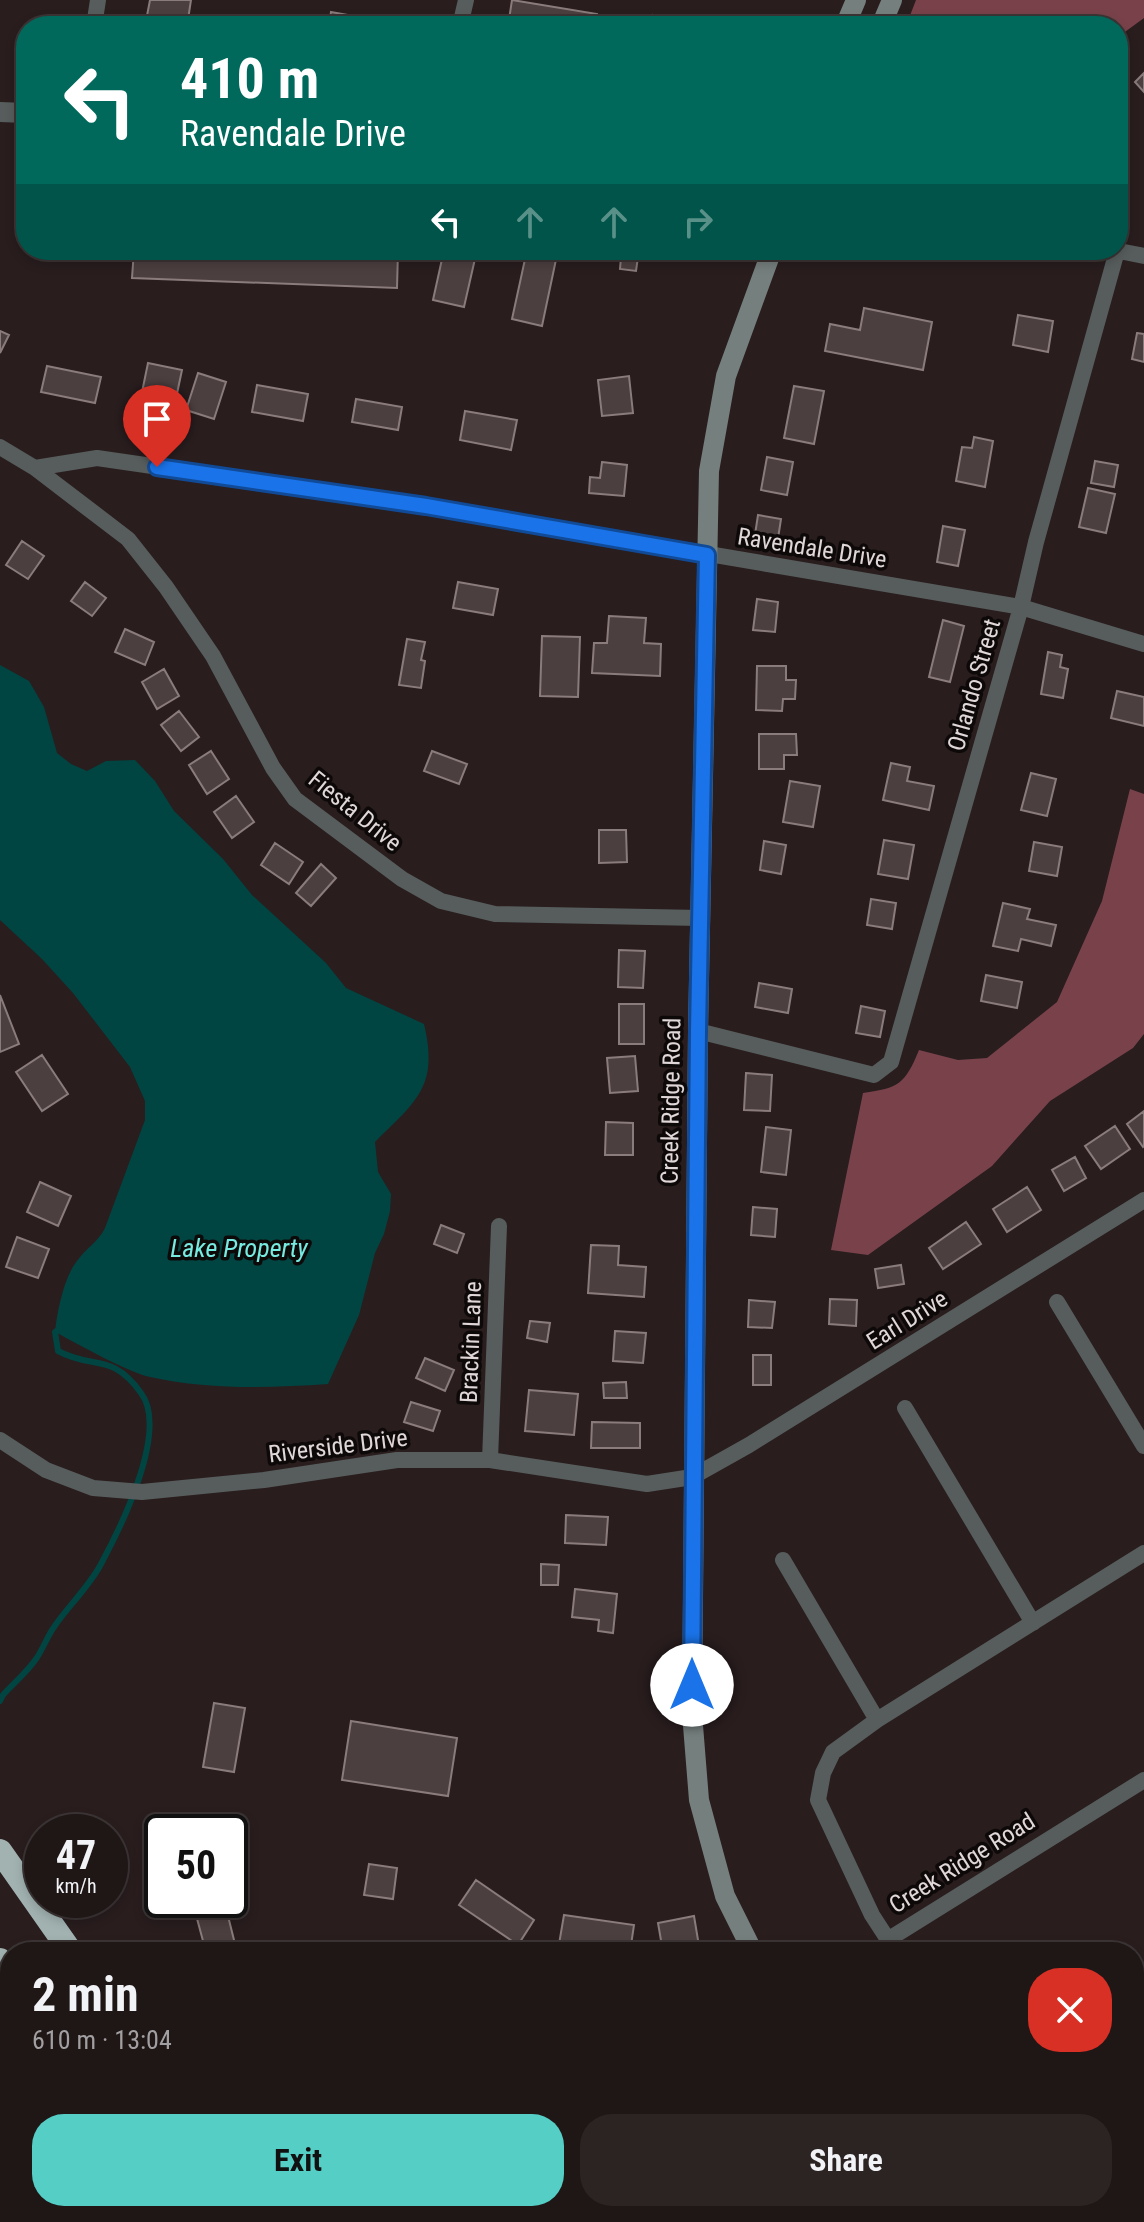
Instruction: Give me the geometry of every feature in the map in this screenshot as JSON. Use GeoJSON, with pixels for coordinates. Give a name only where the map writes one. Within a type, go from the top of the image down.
{"type":"FeatureCollection","features":[{"type":"Feature","properties":{"kind":"highway"},"geometry":{"type":"LineString","coordinates":[[0,1851],[64,1942]]}},
{"type":"Feature","properties":{"kind":"main road","name":"Creek Ridge Road"},"geometry":{"type":"LineString","coordinates":[[748,1942],[725,1896],[699,1800],[692,1713],[692,1477],[709,471],[726,376],[768,260]]}},
{"type":"Feature","properties":{"kind":"street","name":"Orlando Street"},"geometry":{"type":"LineString","coordinates":[[698,1031],[874,1075],[891,1062],[1021,607],[1112,260]]}},
{"type":"Feature","properties":{"kind":"street"},"geometry":{"type":"LineString","coordinates":[[0,447],[35,468]]}},
{"type":"Feature","properties":{"kind":"street","name":"Ravendale Drive"},"geometry":{"type":"LineString","coordinates":[[35,468],[97,458],[426,506],[1021,607],[1144,644]]}},
{"type":"Feature","properties":{"kind":"street","name":"Fiesta Drive"},"geometry":{"type":"LineString","coordinates":[[35,468],[128,539],[166,587],[213,656],[273,768],[295,799],[402,879],[441,901],[495,914],[700,918]]}},
{"type":"Feature","properties":{"kind":"street","name":"Earl Drive"},"geometry":{"type":"LineString","coordinates":[[692,1477],[749,1445],[1144,1200]]}},
{"type":"Feature","properties":{"kind":"street","name":"Brackin Lane"},"geometry":{"type":"LineString","coordinates":[[490,1460],[499,1226]]}},
{"type":"Feature","properties":{"kind":"street"},"geometry":{"type":"LineString","coordinates":[[1057,1302],[1144,1446]]}},
{"type":"Feature","properties":{"kind":"street"},"geometry":{"type":"LineString","coordinates":[[905,1408],[1033,1623]]}},
{"type":"Feature","properties":{"kind":"street","name":"Riverside Drive"},"geometry":{"type":"LineString","coordinates":[[0,1440],[46,1470],[93,1488],[142,1492],[264,1480],[397,1460],[490,1460],[647,1484],[692,1477]]}},
{"type":"Feature","properties":{"kind":"street","name":"Creek Ridge Road"},"geometry":{"type":"LineString","coordinates":[[890,1942],[872,1915],[818,1800],[823,1773],[833,1752],[877,1720],[1144,1553]]}},
{"type":"Feature","properties":{"kind":"street"},"geometry":{"type":"LineString","coordinates":[[783,1560],[877,1720]]}},
{"type":"Feature","properties":{"kind":"street","name":"Creek Ridge Road"},"geometry":{"type":"LineString","coordinates":[[899,1942],[1144,1780]]}},
{"type":"Feature","properties":{"kind":"shaded area"},"geometry":{"type":"Polygon","coordinates":[[[916,0],[1144,0],[1144,18],[1128,30],[1128,16],[910,16],[916,0]]]}},
{"type":"Feature","properties":{"kind":"shaded area"},"geometry":{"type":"Polygon","coordinates":[[[1130,789],[1144,794],[1144,1034],[1133,1048],[1050,1101],[992,1166],[868,1255],[831,1250],[863,1093],[885,1089],[899,1082],[905,1077],[919,1050],[958,1060],[987,1058],[1057,1002],[1102,901],[1130,789]]]}},
{"type":"Feature","properties":{"kind":"water","name":"Lake Property"},"geometry":{"type":"Polygon","coordinates":[[[0,665],[29,681],[44,707],[57,753],[87,771],[106,761],[135,760],[155,781],[174,811],[223,859],[252,895],[326,963],[346,988],[424,1024],[428,1045],[426,1078],[412,1103],[375,1142],[378,1172],[391,1194],[390,1211],[359,1315],[328,1384],[239,1387],[150,1377],[102,1357],[55,1332],[68,1276],[105,1228],[145,1120],[145,1101],[130,1067],[73,993],[0,920],[0,665]]]}},
{"type":"Feature","properties":{"kind":"building"},"geometry":{"type":"Polygon","coordinates":[[[150,0],[191,0],[189,16],[147,16],[150,0]]]}},
{"type":"Feature","properties":{"kind":"building"},"geometry":{"type":"Polygon","coordinates":[[[512,0],[597,14],[597,16],[510,16],[512,0]]]}},
{"type":"Feature","properties":{"kind":"building"},"geometry":{"type":"Polygon","coordinates":[[[331,12],[353,16],[330,16],[331,12]]]}},
{"type":"Feature","properties":{"kind":"building"},"geometry":{"type":"Polygon","coordinates":[[[1144,73],[1144,92],[1135,82],[1144,73]]]}},
{"type":"Feature","properties":{"kind":"building"},"geometry":{"type":"Polygon","coordinates":[[[133,260],[398,260],[397,288],[132,278],[133,260]]]}},
{"type":"Feature","properties":{"kind":"building"},"geometry":{"type":"Polygon","coordinates":[[[442,260],[475,260],[464,307],[433,300],[442,260]]]}},
{"type":"Feature","properties":{"kind":"building"},"geometry":{"type":"Polygon","coordinates":[[[525,260],[556,260],[542,326],[512,319],[525,260]]]}},
{"type":"Feature","properties":{"kind":"building"},"geometry":{"type":"Polygon","coordinates":[[[621,260],[638,260],[636,271],[620,269],[621,260]]]}},
{"type":"Feature","properties":{"kind":"building"},"geometry":{"type":"Polygon","coordinates":[[[864,308],[932,322],[923,370],[825,351],[830,324],[860,330],[864,308]]]}},
{"type":"Feature","properties":{"kind":"building"},"geometry":{"type":"Polygon","coordinates":[[[1018,315],[1053,321],[1048,352],[1013,345],[1018,315]]]}},
{"type":"Feature","properties":{"kind":"building"},"geometry":{"type":"Polygon","coordinates":[[[0,331],[9,335],[0,353],[0,331]]]}},
{"type":"Feature","properties":{"kind":"building"},"geometry":{"type":"Polygon","coordinates":[[[1137,333],[1144,334],[1144,362],[1132,359],[1137,333]]]}},
{"type":"Feature","properties":{"kind":"building"},"geometry":{"type":"Polygon","coordinates":[[[148,363],[182,370],[175,403],[141,397],[148,363]]]}},
{"type":"Feature","properties":{"kind":"building"},"geometry":{"type":"Polygon","coordinates":[[[47,366],[101,377],[95,403],[41,392],[47,366]]]}},
{"type":"Feature","properties":{"kind":"building"},"geometry":{"type":"Polygon","coordinates":[[[198,373],[226,382],[214,419],[186,410],[198,373]]]}},
{"type":"Feature","properties":{"kind":"building"},"geometry":{"type":"Polygon","coordinates":[[[629,376],[633,413],[602,416],[598,380],[629,376]]]}},
{"type":"Feature","properties":{"kind":"building"},"geometry":{"type":"Polygon","coordinates":[[[257,385],[308,394],[303,421],[252,412],[257,385]]]}},
{"type":"Feature","properties":{"kind":"building"},"geometry":{"type":"Polygon","coordinates":[[[794,386],[824,391],[814,444],[784,438],[794,386]]]}},
{"type":"Feature","properties":{"kind":"building"},"geometry":{"type":"Polygon","coordinates":[[[356,399],[402,407],[398,430],[352,422],[356,399]]]}},
{"type":"Feature","properties":{"kind":"building"},"geometry":{"type":"Polygon","coordinates":[[[465,411],[517,420],[511,450],[460,440],[465,411]]]}},
{"type":"Feature","properties":{"kind":"building"},"geometry":{"type":"Polygon","coordinates":[[[974,437],[993,441],[985,487],[956,481],[962,447],[972,448],[974,437]]]}},
{"type":"Feature","properties":{"kind":"building"},"geometry":{"type":"Polygon","coordinates":[[[767,457],[793,462],[787,495],[761,490],[767,457]]]}},
{"type":"Feature","properties":{"kind":"building"},"geometry":{"type":"Polygon","coordinates":[[[1095,461],[1118,465],[1114,487],[1091,483],[1095,461]]]}},
{"type":"Feature","properties":{"kind":"building"},"geometry":{"type":"Polygon","coordinates":[[[602,462],[627,465],[624,496],[589,493],[590,477],[600,478],[602,462]]]}},
{"type":"Feature","properties":{"kind":"building"},"geometry":{"type":"Polygon","coordinates":[[[1088,488],[1115,494],[1106,533],[1079,527],[1088,488]]]}},
{"type":"Feature","properties":{"kind":"building"},"geometry":{"type":"Polygon","coordinates":[[[758,515],[781,519],[777,545],[754,541],[758,515]]]}},
{"type":"Feature","properties":{"kind":"building"},"geometry":{"type":"Polygon","coordinates":[[[943,526],[965,530],[958,566],[937,562],[943,526]]]}},
{"type":"Feature","properties":{"kind":"building"},"geometry":{"type":"Polygon","coordinates":[[[22,541],[44,556],[28,579],[6,565],[22,541]]]}},
{"type":"Feature","properties":{"kind":"building"},"geometry":{"type":"Polygon","coordinates":[[[85,582],[106,598],[92,616],[71,601],[85,582]]]}},
{"type":"Feature","properties":{"kind":"building"},"geometry":{"type":"Polygon","coordinates":[[[458,582],[498,589],[493,615],[453,608],[458,582]]]}},
{"type":"Feature","properties":{"kind":"building"},"geometry":{"type":"Polygon","coordinates":[[[757,599],[778,602],[775,632],[753,630],[757,599]]]}},
{"type":"Feature","properties":{"kind":"building"},"geometry":{"type":"Polygon","coordinates":[[[609,616],[646,618],[644,643],[661,644],[660,676],[592,673],[594,643],[607,643],[609,616]]]}},
{"type":"Feature","properties":{"kind":"building"},"geometry":{"type":"Polygon","coordinates":[[[943,620],[964,626],[950,682],[929,677],[943,620]]]}},
{"type":"Feature","properties":{"kind":"building"},"geometry":{"type":"Polygon","coordinates":[[[125,629],[154,642],[145,665],[115,652],[125,629]]]}},
{"type":"Feature","properties":{"kind":"building"},"geometry":{"type":"Polygon","coordinates":[[[542,636],[580,637],[578,697],[540,696],[542,636]]]}},
{"type":"Feature","properties":{"kind":"building"},"geometry":{"type":"Polygon","coordinates":[[[407,639],[425,642],[421,660],[425,661],[421,688],[399,685],[407,639]]]}},
{"type":"Feature","properties":{"kind":"building"},"geometry":{"type":"Polygon","coordinates":[[[1048,652],[1062,655],[1060,667],[1068,669],[1063,698],[1041,694],[1048,652]]]}},
{"type":"Feature","properties":{"kind":"building"},"geometry":{"type":"Polygon","coordinates":[[[757,666],[786,666],[786,680],[796,680],[795,699],[783,699],[782,711],[756,710],[757,666]]]}},
{"type":"Feature","properties":{"kind":"building"},"geometry":{"type":"Polygon","coordinates":[[[164,669],[179,696],[157,709],[142,682],[164,669]]]}},
{"type":"Feature","properties":{"kind":"building"},"geometry":{"type":"Polygon","coordinates":[[[1117,691],[1144,697],[1144,726],[1111,718],[1117,691]]]}},
{"type":"Feature","properties":{"kind":"building"},"geometry":{"type":"Polygon","coordinates":[[[179,711],[199,737],[181,751],[161,725],[179,711]]]}},
{"type":"Feature","properties":{"kind":"building"},"geometry":{"type":"Polygon","coordinates":[[[759,734],[796,734],[797,755],[784,755],[784,769],[759,769],[759,734]]]}},
{"type":"Feature","properties":{"kind":"building"},"geometry":{"type":"Polygon","coordinates":[[[211,751],[229,779],[207,794],[189,765],[211,751]]]}},
{"type":"Feature","properties":{"kind":"building"},"geometry":{"type":"Polygon","coordinates":[[[432,751],[467,764],[459,784],[424,771],[432,751]]]}},
{"type":"Feature","properties":{"kind":"building"},"geometry":{"type":"Polygon","coordinates":[[[891,763],[910,767],[907,781],[934,786],[929,810],[883,800],[891,763]]]}},
{"type":"Feature","properties":{"kind":"building"},"geometry":{"type":"Polygon","coordinates":[[[1031,773],[1056,779],[1047,816],[1021,810],[1031,773]]]}},
{"type":"Feature","properties":{"kind":"building"},"geometry":{"type":"Polygon","coordinates":[[[790,781],[820,786],[813,827],[783,822],[790,781]]]}},
{"type":"Feature","properties":{"kind":"building"},"geometry":{"type":"Polygon","coordinates":[[[236,796],[254,822],[232,838],[214,812],[236,796]]]}},
{"type":"Feature","properties":{"kind":"building"},"geometry":{"type":"Polygon","coordinates":[[[599,830],[626,830],[627,862],[599,863],[599,830]]]}},
{"type":"Feature","properties":{"kind":"building"},"geometry":{"type":"Polygon","coordinates":[[[884,840],[914,845],[908,879],[878,874],[884,840]]]}},
{"type":"Feature","properties":{"kind":"building"},"geometry":{"type":"Polygon","coordinates":[[[764,841],[786,845],[781,874],[760,870],[764,841]]]}},
{"type":"Feature","properties":{"kind":"building"},"geometry":{"type":"Polygon","coordinates":[[[1034,842],[1062,847],[1057,876],[1029,871],[1034,842]]]}},
{"type":"Feature","properties":{"kind":"building"},"geometry":{"type":"Polygon","coordinates":[[[275,843],[303,862],[289,884],[261,865],[275,843]]]}},
{"type":"Feature","properties":{"kind":"building"},"geometry":{"type":"Polygon","coordinates":[[[321,864],[336,878],[311,906],[296,893],[321,864]]]}},
{"type":"Feature","properties":{"kind":"building"},"geometry":{"type":"Polygon","coordinates":[[[871,899],[896,903],[892,929],[867,925],[871,899]]]}},
{"type":"Feature","properties":{"kind":"building"},"geometry":{"type":"Polygon","coordinates":[[[1003,903],[1030,909],[1027,919],[1056,925],[1051,946],[1021,939],[1018,951],[993,946],[1003,903]]]}},
{"type":"Feature","properties":{"kind":"building"},"geometry":{"type":"Polygon","coordinates":[[[619,950],[645,951],[643,988],[618,987],[619,950]]]}},
{"type":"Feature","properties":{"kind":"building"},"geometry":{"type":"Polygon","coordinates":[[[986,975],[1022,982],[1017,1008],[981,1001],[986,975]]]}},
{"type":"Feature","properties":{"kind":"building"},"geometry":{"type":"Polygon","coordinates":[[[759,983],[792,989],[788,1013],[755,1007],[759,983]]]}},
{"type":"Feature","properties":{"kind":"building"},"geometry":{"type":"Polygon","coordinates":[[[0,995],[19,1044],[0,1052],[0,995]]]}},
{"type":"Feature","properties":{"kind":"building"},"geometry":{"type":"Polygon","coordinates":[[[619,1004],[644,1004],[644,1044],[619,1044],[619,1004]]]}},
{"type":"Feature","properties":{"kind":"building"},"geometry":{"type":"Polygon","coordinates":[[[861,1006],[885,1011],[880,1037],[856,1033],[861,1006]]]}},
{"type":"Feature","properties":{"kind":"building"},"geometry":{"type":"Polygon","coordinates":[[[42,1055],[68,1094],[42,1111],[16,1072],[42,1055]]]}},
{"type":"Feature","properties":{"kind":"building"},"geometry":{"type":"Polygon","coordinates":[[[635,1056],[638,1091],[610,1093],[607,1058],[635,1056]]]}},
{"type":"Feature","properties":{"kind":"building"},"geometry":{"type":"Polygon","coordinates":[[[746,1073],[772,1075],[770,1111],[744,1110],[746,1073]]]}},
{"type":"Feature","properties":{"kind":"building"},"geometry":{"type":"Polygon","coordinates":[[[1144,1111],[1144,1146],[1143,1147],[1127,1124],[1144,1111]]]}},
{"type":"Feature","properties":{"kind":"building"},"geometry":{"type":"Polygon","coordinates":[[[606,1122],[633,1123],[633,1155],[605,1155],[606,1122]]]}},
{"type":"Feature","properties":{"kind":"building"},"geometry":{"type":"Polygon","coordinates":[[[1115,1126],[1130,1149],[1101,1169],[1085,1146],[1115,1126]]]}},
{"type":"Feature","properties":{"kind":"building"},"geometry":{"type":"Polygon","coordinates":[[[766,1127],[791,1130],[786,1175],[761,1172],[766,1127]]]}},
{"type":"Feature","properties":{"kind":"building"},"geometry":{"type":"Polygon","coordinates":[[[1075,1157],[1086,1178],[1064,1191],[1052,1170],[1075,1157]]]}},
{"type":"Feature","properties":{"kind":"building"},"geometry":{"type":"Polygon","coordinates":[[[40,1182],[71,1196],[58,1226],[27,1212],[40,1182]]]}},
{"type":"Feature","properties":{"kind":"building"},"geometry":{"type":"Polygon","coordinates":[[[1027,1187],[1041,1210],[1007,1232],[993,1209],[1027,1187]]]}},
{"type":"Feature","properties":{"kind":"building"},"geometry":{"type":"Polygon","coordinates":[[[753,1207],[777,1209],[775,1237],[751,1235],[753,1207]]]}},
{"type":"Feature","properties":{"kind":"building"},"geometry":{"type":"Polygon","coordinates":[[[966,1222],[981,1244],[943,1269],[929,1248],[966,1222]]]}},
{"type":"Feature","properties":{"kind":"building"},"geometry":{"type":"Polygon","coordinates":[[[441,1225],[464,1234],[457,1253],[434,1244],[441,1225]]]}},
{"type":"Feature","properties":{"kind":"building"},"geometry":{"type":"Polygon","coordinates":[[[17,1237],[49,1249],[38,1278],[6,1267],[17,1237]]]}},
{"type":"Feature","properties":{"kind":"building"},"geometry":{"type":"Polygon","coordinates":[[[591,1245],[619,1246],[618,1265],[646,1267],[644,1297],[588,1293],[591,1245]]]}},
{"type":"Feature","properties":{"kind":"building"},"geometry":{"type":"Polygon","coordinates":[[[901,1265],[904,1284],[878,1288],[875,1269],[901,1265]]]}},
{"type":"Feature","properties":{"kind":"building"},"geometry":{"type":"Polygon","coordinates":[[[830,1299],[857,1300],[856,1326],[829,1324],[830,1299]]]}},
{"type":"Feature","properties":{"kind":"building"},"geometry":{"type":"Polygon","coordinates":[[[749,1300],[775,1302],[772,1328],[748,1327],[749,1300]]]}},
{"type":"Feature","properties":{"kind":"building"},"geometry":{"type":"Polygon","coordinates":[[[530,1321],[550,1323],[547,1342],[527,1338],[530,1321]]]}},
{"type":"Feature","properties":{"kind":"building"},"geometry":{"type":"Polygon","coordinates":[[[615,1331],[646,1333],[643,1363],[613,1361],[615,1331]]]}},
{"type":"Feature","properties":{"kind":"building"},"geometry":{"type":"Polygon","coordinates":[[[753,1355],[771,1355],[771,1385],[753,1385],[753,1355]]]}},
{"type":"Feature","properties":{"kind":"building"},"geometry":{"type":"Polygon","coordinates":[[[425,1358],[454,1370],[445,1391],[416,1378],[425,1358]]]}},
{"type":"Feature","properties":{"kind":"building"},"geometry":{"type":"Polygon","coordinates":[[[626,1382],[627,1398],[604,1398],[603,1383],[626,1382]]]}},
{"type":"Feature","properties":{"kind":"building"},"geometry":{"type":"Polygon","coordinates":[[[529,1390],[578,1394],[574,1435],[525,1431],[529,1390]]]}},
{"type":"Feature","properties":{"kind":"building"},"geometry":{"type":"Polygon","coordinates":[[[411,1402],[440,1411],[433,1431],[404,1422],[411,1402]]]}},
{"type":"Feature","properties":{"kind":"building"},"geometry":{"type":"Polygon","coordinates":[[[592,1422],[640,1423],[640,1448],[591,1448],[592,1422]]]}},
{"type":"Feature","properties":{"kind":"building"},"geometry":{"type":"Polygon","coordinates":[[[566,1515],[608,1517],[606,1545],[565,1543],[566,1515]]]}},
{"type":"Feature","properties":{"kind":"building"},"geometry":{"type":"Polygon","coordinates":[[[541,1564],[559,1565],[558,1585],[541,1585],[541,1564]]]}},
{"type":"Feature","properties":{"kind":"building"},"geometry":{"type":"Polygon","coordinates":[[[575,1589],[617,1594],[613,1633],[598,1631],[599,1620],[572,1617],[575,1589]]]}},
{"type":"Feature","properties":{"kind":"building"},"geometry":{"type":"Polygon","coordinates":[[[214,1703],[245,1708],[234,1772],[203,1767],[214,1703]]]}},
{"type":"Feature","properties":{"kind":"building"},"geometry":{"type":"Polygon","coordinates":[[[351,1721],[457,1738],[448,1796],[342,1780],[351,1721]]]}},
{"type":"Feature","properties":{"kind":"building"},"geometry":{"type":"Polygon","coordinates":[[[369,1864],[397,1868],[393,1899],[364,1895],[369,1864]]]}},
{"type":"Feature","properties":{"kind":"building"},"geometry":{"type":"Polygon","coordinates":[[[476,1880],[534,1920],[520,1942],[514,1942],[459,1905],[476,1880]]]}},
{"type":"Feature","properties":{"kind":"building"},"geometry":{"type":"Polygon","coordinates":[[[564,1915],[634,1925],[631,1942],[559,1942],[564,1915]]]}},
{"type":"Feature","properties":{"kind":"building"},"geometry":{"type":"Polygon","coordinates":[[[694,1916],[698,1942],[661,1942],[658,1923],[694,1916]]]}},
{"type":"Feature","properties":{"kind":"building"},"geometry":{"type":"Polygon","coordinates":[[[197,1918],[228,1918],[234,1942],[203,1942],[197,1918]]]}},
{"type":"Feature","properties":{"kind":"waterway"},"geometry":{"type":"LineString","coordinates":[[0,1701],[32,1664],[54,1627],[96,1572],[130,1503],[146,1454],[148,1409],[141,1393],[121,1372],[58,1351],[55,1332],[61,1328]]}},
{"type":"Feature","properties":{"kind":"route"},"geometry":{"type":"LineString","coordinates":[[157,467],[426,506],[707,555],[692,1477],[692,1685]]}}]}
